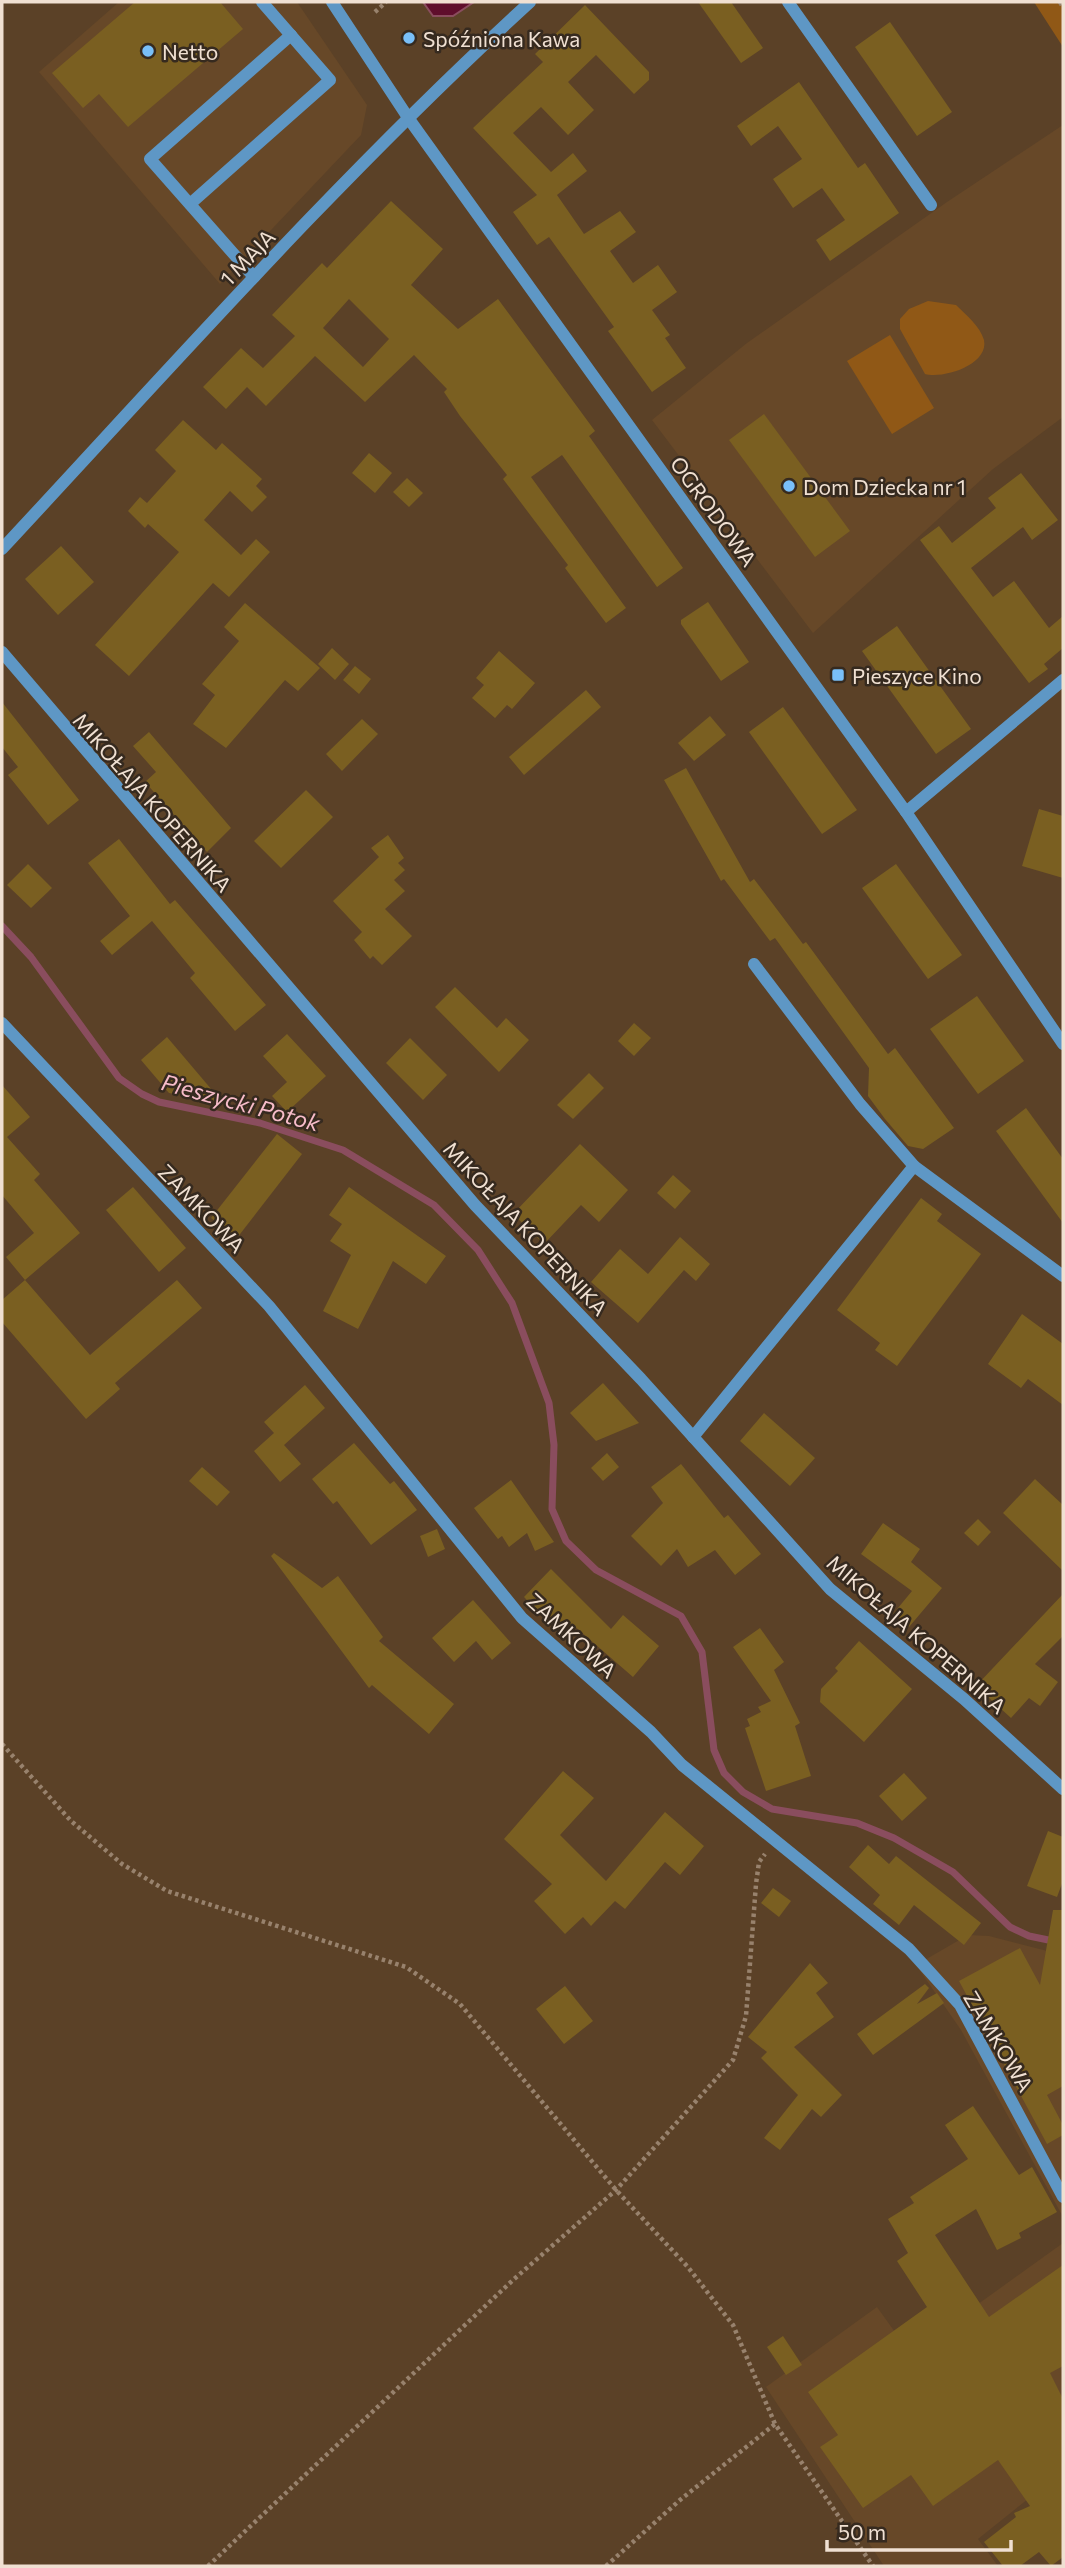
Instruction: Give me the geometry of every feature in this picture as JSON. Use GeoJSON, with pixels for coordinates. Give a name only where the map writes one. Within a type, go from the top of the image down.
{"type":"FeatureCollection","features":[{"type":"Feature","properties":{"kind":"street"},"geometry":{"type":"LineString","coordinates":[[190,204],[330,80],[262,2]]}},
{"type":"Feature","properties":{"kind":"street","name":"OGRODOWA"},"geometry":{"type":"LineString","coordinates":[[332,2],[409,119],[906,812],[1063,1044]]}},
{"type":"Feature","properties":{"kind":"street","name":"1 MAJA"},"geometry":{"type":"LineString","coordinates":[[2,549],[254,277],[409,119],[530,2]]}},
{"type":"Feature","properties":{"kind":"street"},"geometry":{"type":"LineString","coordinates":[[788,2],[931,205]]}},
{"type":"Feature","properties":{"kind":"street"},"geometry":{"type":"LineString","coordinates":[[254,277],[150,159],[291,35]]}},
{"type":"Feature","properties":{"kind":"street","name":"MIKOŁAJA KOPERNIKA"},"geometry":{"type":"LineString","coordinates":[[2,652],[475,1205],[693,1437],[830,1590],[964,1699],[1063,1789]]}},
{"type":"Feature","properties":{"kind":"street"},"geometry":{"type":"LineString","coordinates":[[906,812],[1063,680]]}},
{"type":"Feature","properties":{"kind":"street"},"geometry":{"type":"LineString","coordinates":[[754,964],[860,1104],[914,1166],[1063,1276]]}},
{"type":"Feature","properties":{"kind":"street","name":"ZAMKOWA"},"geometry":{"type":"LineString","coordinates":[[2,1023],[269,1307],[522,1618],[651,1732],[682,1765],[909,1949],[960,2005],[1063,2197]]}},
{"type":"Feature","properties":{"kind":"street"},"geometry":{"type":"LineString","coordinates":[[693,1437],[914,1166]]}},
{"type":"Feature","properties":{"kind":"path"},"geometry":{"type":"LineString","coordinates":[[375,12],[386,2]]}},
{"type":"Feature","properties":{"kind":"path"},"geometry":{"type":"LineString","coordinates":[[1060,2],[1063,7]]}},
{"type":"Feature","properties":{"kind":"path"},"geometry":{"type":"LineString","coordinates":[[2,1744],[71,1821],[122,1864],[167,1891],[405,1967],[460,2004],[616,2190],[687,2266],[733,2325],[775,2424],[873,2566]]}},
{"type":"Feature","properties":{"kind":"path"},"geometry":{"type":"LineString","coordinates":[[208,2566],[503,2289],[616,2190],[733,2060],[746,2016],[760,1863],[775,1839]]}},
{"type":"Feature","properties":{"kind":"path"},"geometry":{"type":"LineString","coordinates":[[606,2566],[680,2500],[775,2424]]}},
{"type":"Feature","properties":{"kind":"shaded area"},"geometry":{"type":"Polygon","coordinates":[[[119,2],[297,2],[367,105],[361,135],[220,284],[39,72],[119,2]]]}},
{"type":"Feature","properties":{"kind":"shaded area"},"geometry":{"type":"Polygon","coordinates":[[[423,2],[474,2],[453,16],[433,16],[423,2]]]}},
{"type":"Feature","properties":{"kind":"shaded area"},"geometry":{"type":"Polygon","coordinates":[[[1034,2],[1063,2],[1063,47],[1034,2]]]}},
{"type":"Feature","properties":{"kind":"shaded area"},"geometry":{"type":"Polygon","coordinates":[[[1063,125],[1063,417],[993,469],[813,633],[652,420],[747,343],[947,202],[1063,125]]]}},
{"type":"Feature","properties":{"kind":"shaded area"},"geometry":{"type":"Polygon","coordinates":[[[928,301],[956,305],[979,330],[984,340],[984,349],[972,363],[953,372],[925,374],[900,329],[900,319],[909,309],[928,301]]]}},
{"type":"Feature","properties":{"kind":"shaded area"},"geometry":{"type":"Polygon","coordinates":[[[890,335],[934,408],[892,434],[847,361],[890,335]]]}},
{"type":"Feature","properties":{"kind":"shaded area"},"geometry":{"type":"Polygon","coordinates":[[[968,1935],[989,1936],[1063,1955],[1063,2217],[961,2030],[916,1965],[968,1935]]]}},
{"type":"Feature","properties":{"kind":"shaded area"},"geometry":{"type":"Polygon","coordinates":[[[1063,2243],[1063,2478],[1028,2499],[978,2539],[998,2566],[884,2566],[766,2387],[877,2307],[910,2353],[1063,2243]]]}},
{"type":"Feature","properties":{"kind":"building","name":"Netto"},"geometry":{"type":"Polygon","coordinates":[[[135,2],[220,2],[243,29],[128,127],[99,94],[83,108],[52,73],[135,2]]]}},
{"type":"Feature","properties":{"kind":"building"},"geometry":{"type":"Polygon","coordinates":[[[698,2],[731,2],[763,48],[741,63],[698,2]]]}},
{"type":"Feature","properties":{"kind":"building"},"geometry":{"type":"Polygon","coordinates":[[[585,5],[649,72],[649,80],[634,94],[596,55],[568,82],[594,110],[568,135],[541,107],[513,133],[551,172],[573,153],[587,171],[557,195],[584,234],[620,211],[636,232],[610,251],[633,283],[658,265],[677,292],[652,310],[670,335],[665,338],[686,368],[652,392],[608,331],[614,327],[549,237],[537,245],[513,212],[537,195],[473,128],[543,62],[535,54],[585,5]]]}},
{"type":"Feature","properties":{"kind":"building"},"geometry":{"type":"Polygon","coordinates":[[[890,22],[952,112],[917,136],[855,47],[890,22]]]}},
{"type":"Feature","properties":{"kind":"building"},"geometry":{"type":"Polygon","coordinates":[[[799,82],[858,168],[865,163],[899,213],[830,261],[816,240],[845,220],[822,188],[793,208],[773,179],[802,159],[778,126],[751,146],[737,126],[799,82]]]}},
{"type":"Feature","properties":{"kind":"building"},"geometry":{"type":"Polygon","coordinates":[[[391,201],[443,249],[411,285],[458,329],[498,299],[595,431],[589,436],[683,568],[657,587],[562,455],[531,477],[626,608],[606,623],[565,568],[568,565],[503,479],[507,475],[460,416],[444,392],[447,389],[414,355],[365,402],[315,356],[266,406],[247,387],[226,409],[203,387],[241,348],[263,368],[295,336],[272,315],[322,263],[327,268],[391,201]],[[349,299],[323,328],[363,367],[389,339],[349,299]]]}},
{"type":"Feature","properties":{"kind":"building","name":"Dom Dziecka nr 1"},"geometry":{"type":"Polygon","coordinates":[[[764,414],[850,531],[815,557],[729,440],[764,414]]]}},
{"type":"Feature","properties":{"kind":"building"},"geometry":{"type":"Polygon","coordinates":[[[183,420],[216,450],[222,443],[262,479],[256,486],[267,497],[252,512],[230,491],[204,520],[241,555],[256,539],[270,552],[229,597],[213,583],[129,676],[95,645],[179,552],[148,524],[145,528],[128,511],[140,497],[147,503],[176,471],[155,450],[183,420]]]}},
{"type":"Feature","properties":{"kind":"building"},"geometry":{"type":"Polygon","coordinates":[[[369,453],[392,473],[375,493],[352,473],[369,453]]]}},
{"type":"Feature","properties":{"kind":"building"},"geometry":{"type":"Polygon","coordinates":[[[1021,473],[1058,520],[1032,540],[1023,527],[971,568],[993,597],[1014,581],[1049,628],[1063,616],[1063,648],[1044,664],[1048,669],[1029,683],[920,540],[939,526],[952,543],[996,508],[988,498],[1021,473]]]}},
{"type":"Feature","properties":{"kind":"building"},"geometry":{"type":"Polygon","coordinates":[[[407,478],[423,493],[409,507],[393,492],[407,478]]]}},
{"type":"Feature","properties":{"kind":"building"},"geometry":{"type":"Polygon","coordinates":[[[61,546],[94,582],[58,615],[25,579],[61,546]]]}},
{"type":"Feature","properties":{"kind":"building"},"geometry":{"type":"Polygon","coordinates":[[[708,602],[749,662],[721,681],[681,624],[681,620],[708,602]]]}},
{"type":"Feature","properties":{"kind":"building"},"geometry":{"type":"Polygon","coordinates":[[[245,603],[320,668],[298,691],[285,680],[226,748],[193,724],[215,695],[202,684],[239,641],[224,627],[245,603]]]}},
{"type":"Feature","properties":{"kind":"building"},"geometry":{"type":"Polygon","coordinates":[[[897,626],[971,729],[936,754],[862,651],[897,626]]]}},
{"type":"Feature","properties":{"kind":"building"},"geometry":{"type":"Polygon","coordinates":[[[332,648],[349,664],[335,680],[318,664],[332,648]]]}},
{"type":"Feature","properties":{"kind":"building"},"geometry":{"type":"Polygon","coordinates":[[[499,651],[535,683],[512,709],[507,705],[495,718],[472,698],[484,685],[476,678],[499,651]]]}},
{"type":"Feature","properties":{"kind":"building"},"geometry":{"type":"Polygon","coordinates":[[[355,666],[371,679],[359,694],[343,680],[355,666]]]}},
{"type":"Feature","properties":{"kind":"building"},"geometry":{"type":"Polygon","coordinates":[[[586,690],[601,707],[524,775],[509,757],[586,690]]]}},
{"type":"Feature","properties":{"kind":"building"},"geometry":{"type":"Polygon","coordinates":[[[2,702],[79,800],[48,825],[8,775],[18,767],[2,747],[2,702]]]}},
{"type":"Feature","properties":{"kind":"building"},"geometry":{"type":"Polygon","coordinates":[[[783,707],[857,810],[822,834],[749,732],[783,707]]]}},
{"type":"Feature","properties":{"kind":"building"},"geometry":{"type":"Polygon","coordinates":[[[710,716],[726,735],[694,761],[678,743],[710,716]]]}},
{"type":"Feature","properties":{"kind":"building"},"geometry":{"type":"Polygon","coordinates":[[[362,719],[378,734],[342,771],[326,754],[362,719]]]}},
{"type":"Feature","properties":{"kind":"building"},"geometry":{"type":"Polygon","coordinates":[[[149,732],[231,828],[207,852],[145,782],[156,772],[133,746],[149,732]]]}},
{"type":"Feature","properties":{"kind":"building"},"geometry":{"type":"Polygon","coordinates":[[[686,768],[750,882],[754,879],[803,944],[806,942],[888,1054],[895,1048],[954,1128],[923,1149],[908,1146],[885,1119],[868,1096],[869,1068],[775,938],[770,941],[724,879],[721,881],[664,780],[686,768]]]}},
{"type":"Feature","properties":{"kind":"building"},"geometry":{"type":"Polygon","coordinates":[[[306,790],[333,817],[281,868],[254,841],[306,790]]]}},
{"type":"Feature","properties":{"kind":"building"},"geometry":{"type":"Polygon","coordinates":[[[1039,809],[1063,816],[1063,878],[1022,866],[1039,809]]]}},
{"type":"Feature","properties":{"kind":"building"},"geometry":{"type":"Polygon","coordinates":[[[388,835],[404,858],[398,863],[405,870],[394,880],[405,891],[385,909],[412,936],[382,965],[373,956],[370,959],[354,940],[362,932],[333,901],[379,857],[371,848],[388,835]]]}},
{"type":"Feature","properties":{"kind":"building"},"geometry":{"type":"Polygon","coordinates":[[[119,839],[170,904],[175,900],[266,1005],[235,1031],[190,978],[195,973],[152,921],[112,955],[100,941],[130,916],[88,863],[119,839]]]}},
{"type":"Feature","properties":{"kind":"building"},"geometry":{"type":"Polygon","coordinates":[[[28,864],[52,888],[31,908],[7,885],[28,864]]]}},
{"type":"Feature","properties":{"kind":"building"},"geometry":{"type":"Polygon","coordinates":[[[896,864],[962,955],[928,979],[862,888],[896,864]]]}},
{"type":"Feature","properties":{"kind":"building"},"geometry":{"type":"Polygon","coordinates":[[[455,987],[497,1028],[506,1018],[529,1040],[499,1072],[435,1007],[455,987]]]}},
{"type":"Feature","properties":{"kind":"building"},"geometry":{"type":"Polygon","coordinates":[[[977,996],[1024,1061],[978,1094],[930,1029],[977,996]]]}},
{"type":"Feature","properties":{"kind":"building"},"geometry":{"type":"Polygon","coordinates":[[[634,1023],[651,1038],[634,1056],[618,1041],[634,1023]]]}},
{"type":"Feature","properties":{"kind":"building"},"geometry":{"type":"Polygon","coordinates":[[[287,1034],[326,1076],[287,1112],[272,1096],[287,1082],[263,1056],[287,1034]]]}},
{"type":"Feature","properties":{"kind":"building"},"geometry":{"type":"Polygon","coordinates":[[[167,1037],[223,1103],[169,1093],[141,1060],[167,1037]]]}},
{"type":"Feature","properties":{"kind":"building"},"geometry":{"type":"Polygon","coordinates":[[[410,1038],[447,1075],[423,1100],[386,1063],[410,1038]]]}},
{"type":"Feature","properties":{"kind":"building"},"geometry":{"type":"Polygon","coordinates":[[[589,1073],[604,1088],[573,1119],[557,1105],[589,1073]]]}},
{"type":"Feature","properties":{"kind":"building"},"geometry":{"type":"Polygon","coordinates":[[[2,1085],[30,1117],[7,1137],[40,1174],[34,1180],[80,1233],[25,1280],[6,1257],[34,1233],[2,1195],[2,1085]]]}},
{"type":"Feature","properties":{"kind":"building"},"geometry":{"type":"Polygon","coordinates":[[[1026,1108],[1063,1159],[1063,1223],[996,1131],[1026,1108]]]}},
{"type":"Feature","properties":{"kind":"building"},"geometry":{"type":"Polygon","coordinates":[[[277,1134],[302,1154],[237,1238],[211,1218],[277,1134]]]}},
{"type":"Feature","properties":{"kind":"building"},"geometry":{"type":"Polygon","coordinates":[[[580,1144],[628,1190],[599,1222],[581,1205],[544,1244],[513,1214],[580,1144]]]}},
{"type":"Feature","properties":{"kind":"building"},"geometry":{"type":"Polygon","coordinates":[[[673,1175],[691,1191],[675,1209],[657,1193],[673,1175]]]}},
{"type":"Feature","properties":{"kind":"building"},"geometry":{"type":"Polygon","coordinates":[[[133,1187],[186,1248],[159,1272],[106,1210],[133,1187]]]}},
{"type":"Feature","properties":{"kind":"building"},"geometry":{"type":"Polygon","coordinates":[[[349,1187],[446,1256],[426,1284],[393,1261],[358,1329],[323,1311],[351,1255],[330,1241],[342,1224],[329,1215],[349,1187]]]}},
{"type":"Feature","properties":{"kind":"building"},"geometry":{"type":"Polygon","coordinates":[[[921,1198],[942,1214],[937,1221],[981,1254],[897,1366],[875,1350],[880,1343],[837,1310],[921,1198]]]}},
{"type":"Feature","properties":{"kind":"building"},"geometry":{"type":"Polygon","coordinates":[[[680,1237],[710,1264],[696,1281],[684,1270],[638,1323],[591,1282],[620,1249],[648,1274],[680,1237]]]}},
{"type":"Feature","properties":{"kind":"building"},"geometry":{"type":"Polygon","coordinates":[[[25,1280],[90,1355],[177,1280],[202,1308],[115,1383],[120,1389],[86,1419],[2,1322],[2,1300],[25,1280]]]}},
{"type":"Feature","properties":{"kind":"building"},"geometry":{"type":"Polygon","coordinates":[[[1022,1314],[1063,1344],[1063,1405],[1028,1379],[1021,1388],[988,1364],[1022,1314]]]}},
{"type":"Feature","properties":{"kind":"building"},"geometry":{"type":"Polygon","coordinates":[[[603,1383],[639,1423],[596,1441],[570,1413],[603,1383]]]}},
{"type":"Feature","properties":{"kind":"building"},"geometry":{"type":"Polygon","coordinates":[[[305,1385],[325,1408],[284,1445],[301,1464],[280,1482],[254,1451],[274,1433],[264,1422],[305,1385]]]}},
{"type":"Feature","properties":{"kind":"building"},"geometry":{"type":"Polygon","coordinates":[[[764,1413],[815,1458],[790,1486],[740,1441],[764,1413]]]}},
{"type":"Feature","properties":{"kind":"building"},"geometry":{"type":"Polygon","coordinates":[[[354,1443],[390,1484],[394,1481],[417,1510],[371,1545],[337,1501],[333,1504],[312,1479],[354,1443]]]}},
{"type":"Feature","properties":{"kind":"building"},"geometry":{"type":"Polygon","coordinates":[[[607,1453],[619,1467],[603,1481],[591,1468],[607,1453]]]}},
{"type":"Feature","properties":{"kind":"building"},"geometry":{"type":"Polygon","coordinates":[[[681,1464],[724,1518],[728,1515],[761,1554],[735,1575],[715,1550],[688,1567],[677,1549],[661,1566],[631,1536],[663,1503],[651,1487],[681,1464]]]}},
{"type":"Feature","properties":{"kind":"building"},"geometry":{"type":"Polygon","coordinates":[[[202,1467],[230,1492],[217,1506],[189,1481],[202,1467]]]}},
{"type":"Feature","properties":{"kind":"building"},"geometry":{"type":"Polygon","coordinates":[[[1035,1479],[1063,1505],[1063,1571],[1003,1513],[1035,1479]]]}},
{"type":"Feature","properties":{"kind":"building"},"geometry":{"type":"Polygon","coordinates":[[[511,1480],[554,1542],[535,1551],[527,1533],[509,1547],[502,1536],[498,1539],[474,1508],[511,1480]]]}},
{"type":"Feature","properties":{"kind":"building"},"geometry":{"type":"Polygon","coordinates":[[[978,1519],[991,1532],[978,1546],[964,1533],[978,1519]]]}},
{"type":"Feature","properties":{"kind":"building"},"geometry":{"type":"Polygon","coordinates":[[[883,1523],[920,1549],[911,1562],[942,1588],[909,1627],[893,1614],[912,1591],[861,1554],[883,1523]]]}},
{"type":"Feature","properties":{"kind":"building"},"geometry":{"type":"Polygon","coordinates":[[[437,1529],[445,1549],[428,1557],[420,1536],[437,1529]]]}},
{"type":"Feature","properties":{"kind":"building"},"geometry":{"type":"Polygon","coordinates":[[[274,1553],[322,1588],[338,1576],[383,1637],[379,1641],[454,1704],[429,1734],[372,1685],[369,1688],[271,1556],[274,1553]]]}},
{"type":"Feature","properties":{"kind":"building"},"geometry":{"type":"Polygon","coordinates":[[[551,1569],[611,1629],[623,1615],[659,1646],[633,1677],[573,1625],[562,1636],[524,1597],[551,1569]]]}},
{"type":"Feature","properties":{"kind":"building"},"geometry":{"type":"Polygon","coordinates":[[[1063,1594],[1063,1636],[1035,1664],[1058,1682],[1040,1706],[1029,1698],[1011,1718],[976,1686],[1063,1594]]]}},
{"type":"Feature","properties":{"kind":"building"},"geometry":{"type":"Polygon","coordinates":[[[473,1600],[511,1643],[492,1660],[476,1641],[454,1662],[432,1638],[473,1600]]]}},
{"type":"Feature","properties":{"kind":"building"},"geometry":{"type":"Polygon","coordinates":[[[760,1628],[784,1662],[774,1670],[800,1723],[795,1726],[811,1776],[766,1791],[745,1728],[750,1726],[747,1719],[761,1712],[758,1707],[771,1701],[733,1647],[760,1628]]]}},
{"type":"Feature","properties":{"kind":"building"},"geometry":{"type":"Polygon","coordinates":[[[859,1641],[912,1689],[864,1742],[820,1702],[821,1689],[838,1671],[835,1668],[859,1641]]]}},
{"type":"Feature","properties":{"kind":"building"},"geometry":{"type":"Polygon","coordinates":[[[563,1771],[594,1798],[560,1835],[606,1881],[665,1812],[704,1846],[680,1875],[665,1862],[625,1909],[615,1901],[591,1926],[583,1917],[565,1934],[534,1901],[552,1884],[504,1839],[563,1771]]]}},
{"type":"Feature","properties":{"kind":"building"},"geometry":{"type":"Polygon","coordinates":[[[904,1773],[927,1798],[902,1821],[879,1796],[904,1773]]]}},
{"type":"Feature","properties":{"kind":"building"},"geometry":{"type":"Polygon","coordinates":[[[1048,1831],[1063,1837],[1063,1881],[1057,1897],[1027,1886],[1048,1831]]]}},
{"type":"Feature","properties":{"kind":"building"},"geometry":{"type":"Polygon","coordinates":[[[868,1845],[889,1864],[896,1856],[981,1923],[964,1945],[914,1905],[899,1925],[873,1904],[880,1895],[849,1867],[868,1845]]]}},
{"type":"Feature","properties":{"kind":"building"},"geometry":{"type":"Polygon","coordinates":[[[773,1888],[791,1901],[779,1917],[761,1903],[773,1888]]]}},
{"type":"Feature","properties":{"kind":"building"},"geometry":{"type":"Polygon","coordinates":[[[1053,1910],[1063,1910],[1063,2086],[1047,2095],[1063,2125],[1063,2135],[1047,2144],[959,1981],[1020,1948],[1040,1985],[1053,1910]]]}},
{"type":"Feature","properties":{"kind":"building"},"geometry":{"type":"Polygon","coordinates":[[[810,1963],[828,1983],[816,1993],[834,2017],[794,2047],[842,2095],[821,2117],[812,2109],[780,2150],[764,2138],[798,2095],[761,2058],[767,2052],[748,2037],[810,1963]]]}},
{"type":"Feature","properties":{"kind":"building"},"geometry":{"type":"Polygon","coordinates":[[[925,1984],[929,1988],[917,2004],[937,1993],[944,2003],[873,2055],[857,2034],[925,1984]]]}},
{"type":"Feature","properties":{"kind":"building"},"geometry":{"type":"Polygon","coordinates":[[[565,1986],[593,2021],[564,2044],[536,2009],[565,1986]]]}},
{"type":"Feature","properties":{"kind":"building"},"geometry":{"type":"Polygon","coordinates":[[[973,2106],[1019,2175],[1032,2167],[1057,2212],[1019,2233],[1021,2238],[997,2250],[976,2209],[935,2235],[989,2317],[1063,2265],[1063,2366],[1050,2373],[1063,2399],[1063,2557],[1051,2566],[1039,2552],[1020,2566],[1003,2566],[984,2542],[1016,2517],[1014,2513],[1030,2506],[998,2460],[933,2506],[911,2475],[863,2508],[820,2447],[838,2435],[808,2392],[927,2307],[897,2261],[908,2253],[888,2219],[914,2203],[910,2197],[968,2159],[945,2125],[973,2106]]]}},
{"type":"Feature","properties":{"kind":"building"},"geometry":{"type":"Polygon","coordinates":[[[783,2336],[802,2365],[786,2375],[767,2347],[783,2336]]]}},
{"type":"Feature","properties":{"kind":"waterway","name":"Pieszycki Potok"},"geometry":{"type":"LineString","coordinates":[[2,926],[31,957],[119,1078],[142,1094],[159,1102],[260,1123],[343,1150],[434,1205],[478,1250],[512,1303],[549,1403],[554,1445],[552,1509],[566,1541],[596,1570],[681,1616],[702,1652],[714,1750],[724,1773],[743,1792],[772,1809],[857,1823],[894,1838],[953,1872],[1010,1927],[1029,1936],[1063,1943]]}},
{"type":"Feature","properties":{"kind":"place","name":"Spóźniona Kawa"},"geometry":{"type":"Point","coordinates":[409,38]}},
{"type":"Feature","properties":{"kind":"place","name":"Netto"},"geometry":{"type":"Point","coordinates":[148,51]}},
{"type":"Feature","properties":{"kind":"place","name":"Dom Dziecka nr 1"},"geometry":{"type":"Point","coordinates":[789,486]}},
{"type":"Feature","properties":{"kind":"place","name":"Pieszyce Kino"},"geometry":{"type":"Point","coordinates":[838,675]}}]}
